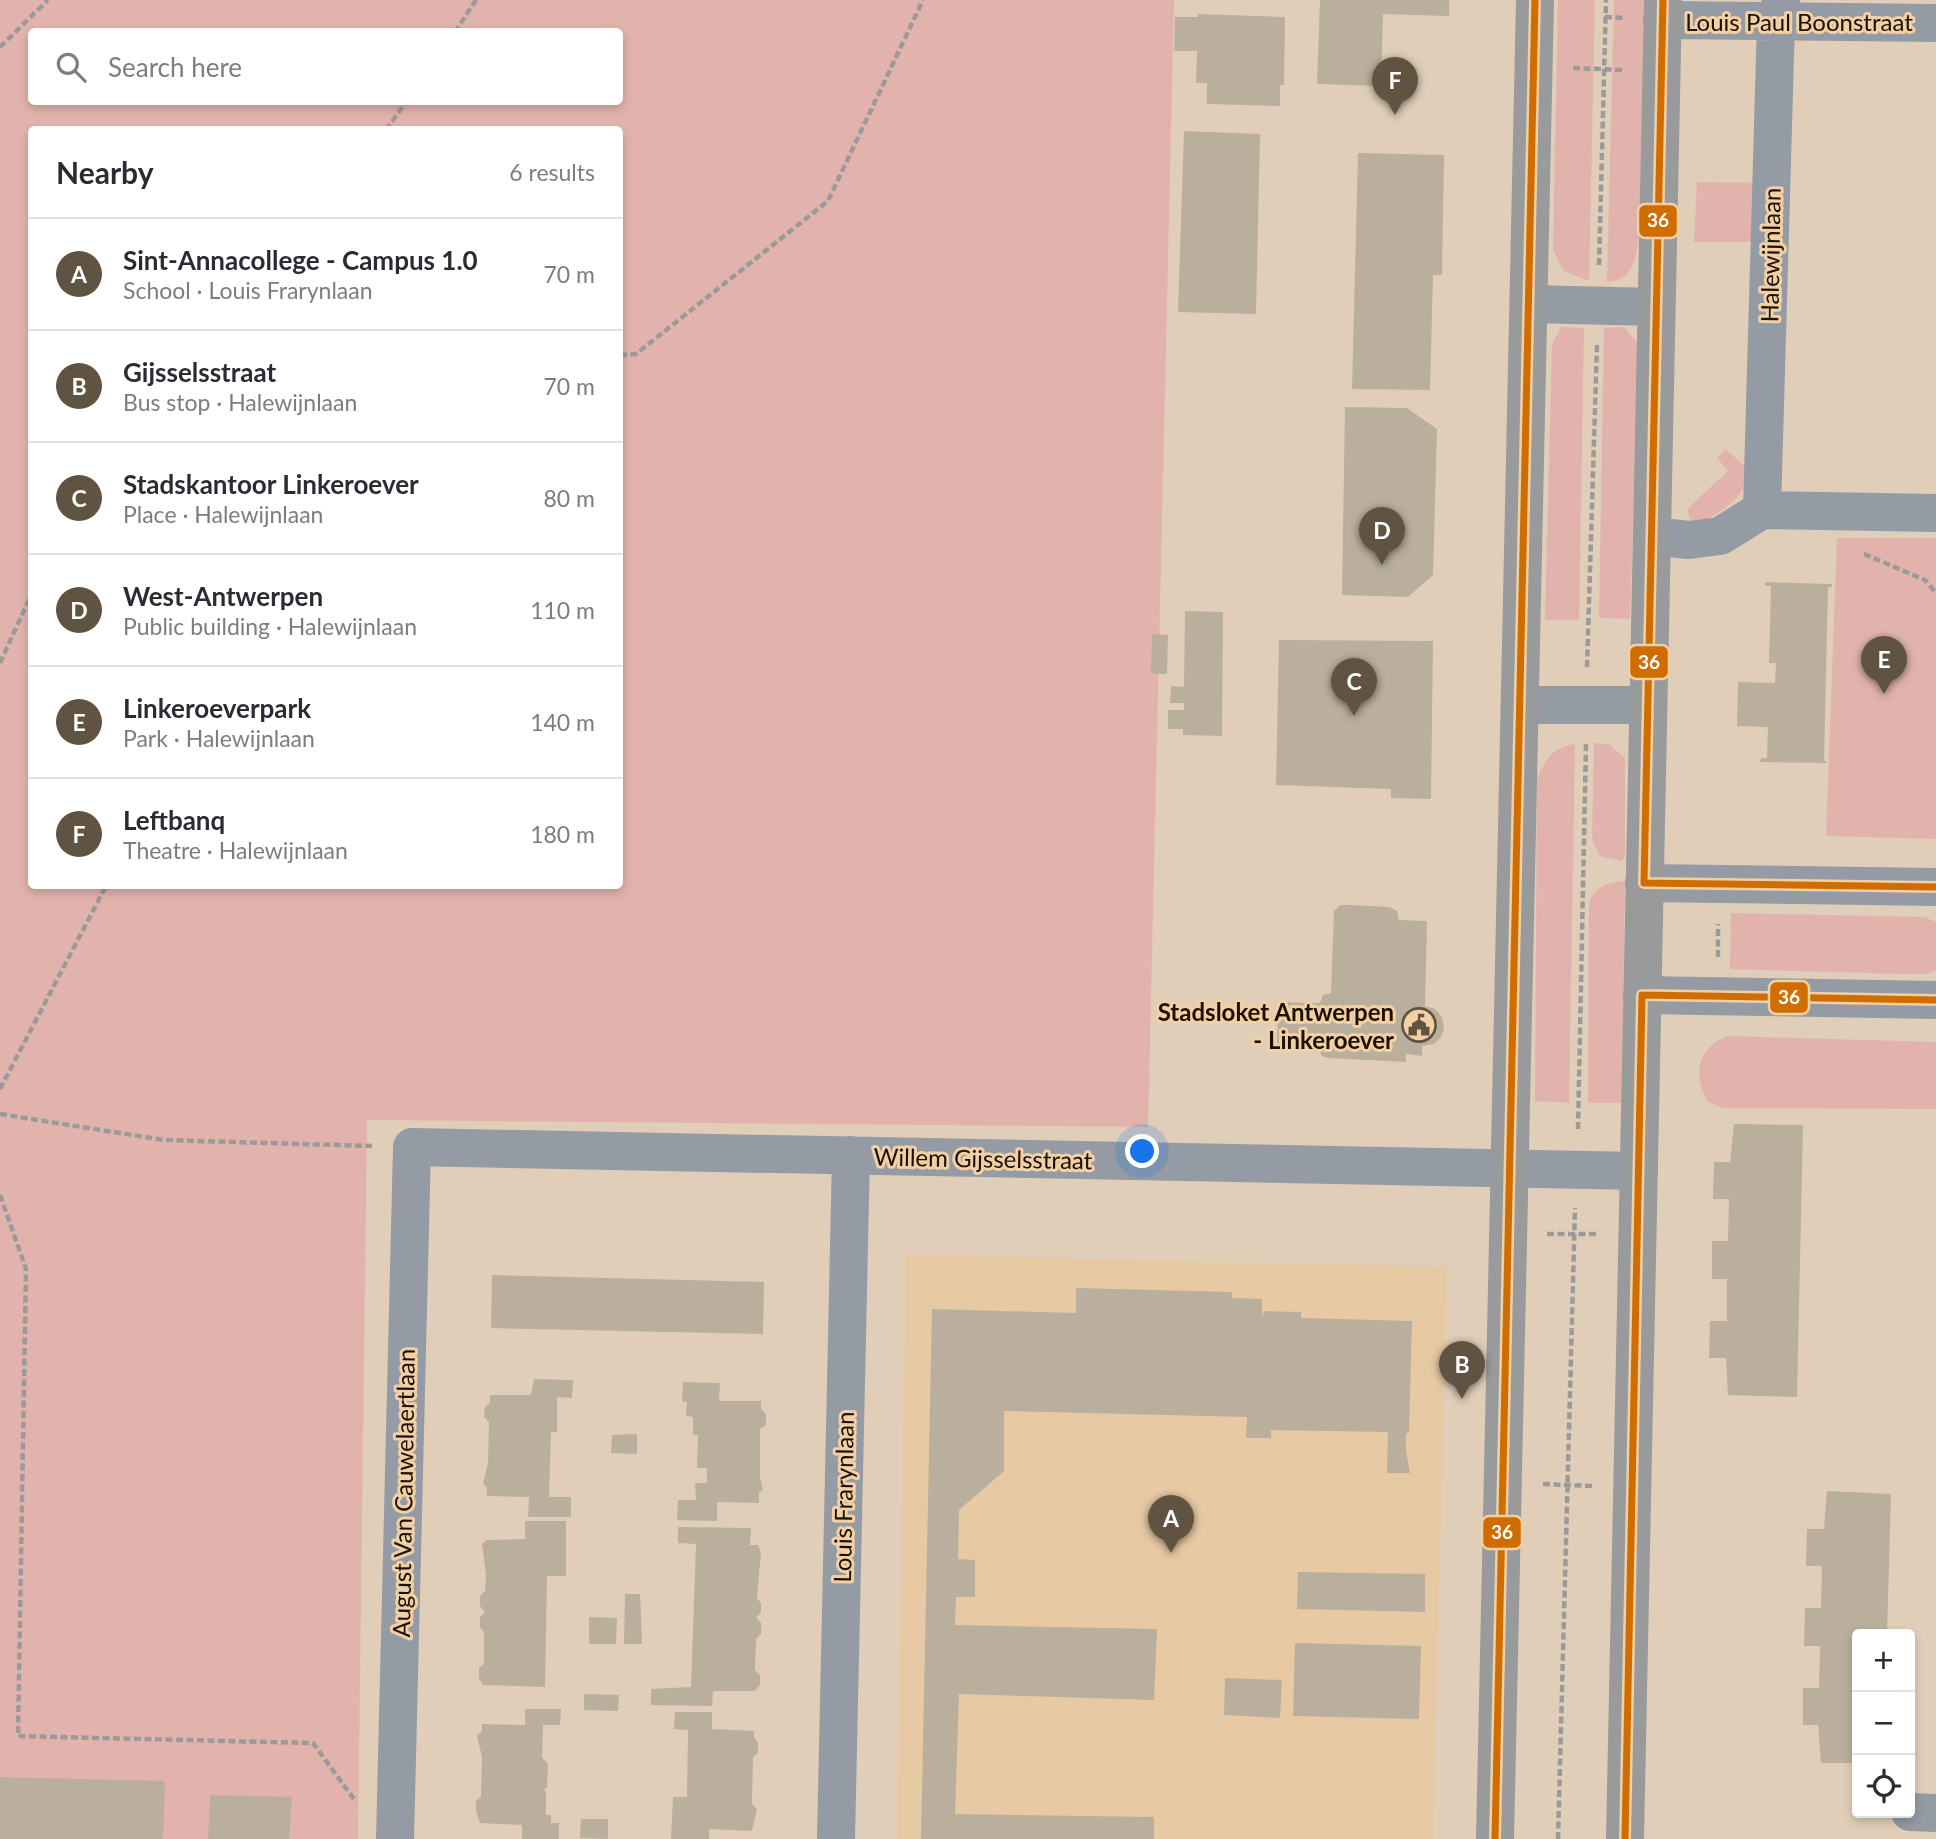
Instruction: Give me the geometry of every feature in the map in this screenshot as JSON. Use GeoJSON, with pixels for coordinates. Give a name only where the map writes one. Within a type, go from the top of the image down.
{"type":"FeatureCollection","features":[{"type":"Feature","properties":{"kind":"main road"},"geometry":{"type":"LineString","coordinates":[[1495,1839],[1535,0]]}},
{"type":"Feature","properties":{"kind":"main road"},"geometry":{"type":"LineString","coordinates":[[1625,1839],[1662,10]]}},
{"type":"Feature","properties":{"kind":"street","name":"Louis Paul Boonstraat"},"geometry":{"type":"LineString","coordinates":[[1662,10],[1778,10],[1936,23]]}},
{"type":"Feature","properties":{"kind":"street","name":"Halewijnlaan"},"geometry":{"type":"LineString","coordinates":[[1762,510],[1778,10]]}},
{"type":"Feature","properties":{"kind":"street"},"geometry":{"type":"LineString","coordinates":[[1530,304],[1656,307]]}},
{"type":"Feature","properties":{"kind":"street"},"geometry":{"type":"LineString","coordinates":[[1652,536],[1689,540],[1720,536],[1762,510],[1936,513]]}},
{"type":"Feature","properties":{"kind":"street"},"geometry":{"type":"LineString","coordinates":[[1521,705],[1648,705]]}},
{"type":"Feature","properties":{"kind":"street"},"geometry":{"type":"LineString","coordinates":[[1644,883],[1936,887]]}},
{"type":"Feature","properties":{"kind":"street"},"geometry":{"type":"LineString","coordinates":[[1642,995],[1936,1000]]}},
{"type":"Feature","properties":{"kind":"street","name":"Willem Gijsselsstraat"},"geometry":{"type":"LineString","coordinates":[[412,1147],[1639,1171]]}},
{"type":"Feature","properties":{"kind":"street","name":"August Van Cauwelaertlaan"},"geometry":{"type":"LineString","coordinates":[[395,1839],[412,1147]]}},
{"type":"Feature","properties":{"kind":"street","name":"Louis Frarynlaan"},"geometry":{"type":"LineString","coordinates":[[836,1839],[851,1155]]}},
{"type":"Feature","properties":{"kind":"street"},"geometry":{"type":"LineString","coordinates":[[1915,1812],[1936,1813]]}},
{"type":"Feature","properties":{"kind":"path"},"geometry":{"type":"LineString","coordinates":[[0,47],[48,0]]}},
{"type":"Feature","properties":{"kind":"path"},"geometry":{"type":"LineString","coordinates":[[458,28],[477,0]]}},
{"type":"Feature","properties":{"kind":"path"},"geometry":{"type":"LineString","coordinates":[[623,355],[636,354],[828,201],[923,0]]}},
{"type":"Feature","properties":{"kind":"path"},"geometry":{"type":"LineString","coordinates":[[1558,1839],[1606,0]]}},
{"type":"Feature","properties":{"kind":"path"},"geometry":{"type":"LineString","coordinates":[[1534,66],[1661,71]]}},
{"type":"Feature","properties":{"kind":"path"},"geometry":{"type":"LineString","coordinates":[[389,126],[404,105]]}},
{"type":"Feature","properties":{"kind":"path"},"geometry":{"type":"LineString","coordinates":[[0,663],[28,602]]}},
{"type":"Feature","properties":{"kind":"path"},"geometry":{"type":"LineString","coordinates":[[1717,996],[1719,885]]}},
{"type":"Feature","properties":{"kind":"path"},"geometry":{"type":"LineString","coordinates":[[0,1089],[104,889]]}},
{"type":"Feature","properties":{"kind":"path"},"geometry":{"type":"LineString","coordinates":[[0,1114],[164,1140],[412,1147]]}},
{"type":"Feature","properties":{"kind":"path"},"geometry":{"type":"LineString","coordinates":[[0,1195],[26,1269],[19,1736],[313,1743],[358,1804]]}},
{"type":"Feature","properties":{"kind":"path"},"geometry":{"type":"LineString","coordinates":[[1510,1233],[1637,1234]]}},
{"type":"Feature","properties":{"kind":"path"},"geometry":{"type":"LineString","coordinates":[[1504,1483],[1632,1488]]}},
{"type":"Feature","properties":{"kind":"shaded area"},"geometry":{"type":"Polygon","coordinates":[[[0,0],[1174,0],[1148,1127],[367,1120],[358,1839],[0,1839],[0,0]]]}},
{"type":"Feature","properties":{"kind":"shaded area"},"geometry":{"type":"Polygon","coordinates":[[[1558,0],[1595,0],[1589,281],[1564,271],[1553,250],[1558,0]]]}},
{"type":"Feature","properties":{"kind":"shaded area"},"geometry":{"type":"Polygon","coordinates":[[[1614,0],[1645,0],[1639,236],[1635,260],[1628,272],[1623,277],[1607,282],[1614,0]]]}},
{"type":"Feature","properties":{"kind":"shaded area"},"geometry":{"type":"Polygon","coordinates":[[[1697,182],[1761,183],[1758,242],[1694,242],[1697,182]]]}},
{"type":"Feature","properties":{"kind":"shaded area"},"geometry":{"type":"Polygon","coordinates":[[[1561,327],[1584,328],[1579,620],[1545,620],[1552,345],[1561,327]]]}},
{"type":"Feature","properties":{"kind":"shaded area"},"geometry":{"type":"Polygon","coordinates":[[[1624,327],[1637,342],[1638,355],[1630,619],[1599,618],[1604,328],[1624,327]]]}},
{"type":"Feature","properties":{"kind":"shaded area"},"geometry":{"type":"Polygon","coordinates":[[[1725,449],[1751,471],[1748,480],[1730,504],[1697,524],[1690,520],[1687,509],[1728,471],[1717,458],[1725,449]]]}},
{"type":"Feature","properties":{"kind":"shaded area"},"geometry":{"type":"Polygon","coordinates":[[[1837,538],[1936,538],[1936,839],[1826,836],[1837,538]]]}},
{"type":"Feature","properties":{"kind":"shaded area"},"geometry":{"type":"Polygon","coordinates":[[[1594,743],[1609,744],[1625,758],[1625,857],[1621,861],[1600,856],[1592,841],[1594,743]]]}},
{"type":"Feature","properties":{"kind":"shaded area"},"geometry":{"type":"Polygon","coordinates":[[[1575,744],[1569,1103],[1535,1101],[1537,780],[1543,766],[1555,751],[1575,744]]]}},
{"type":"Feature","properties":{"kind":"shaded area"},"geometry":{"type":"Polygon","coordinates":[[[1625,881],[1622,1103],[1588,1103],[1589,903],[1603,886],[1625,881]]]}},
{"type":"Feature","properties":{"kind":"shaded area"},"geometry":{"type":"Polygon","coordinates":[[[1731,913],[1925,917],[1936,922],[1936,970],[1925,974],[1903,974],[1730,969],[1731,913]]]}},
{"type":"Feature","properties":{"kind":"shaded area"},"geometry":{"type":"Polygon","coordinates":[[[1727,1036],[1936,1042],[1936,1109],[1723,1108],[1707,1101],[1699,1072],[1700,1063],[1709,1048],[1727,1036]]]}},
{"type":"Feature","properties":{"kind":"shaded area"},"geometry":{"type":"Polygon","coordinates":[[[906,1255],[1447,1267],[1433,1839],[897,1839],[906,1255]]]}},
{"type":"Feature","properties":{"kind":"building"},"geometry":{"type":"Polygon","coordinates":[[[1320,0],[1449,0],[1449,16],[1383,14],[1381,86],[1317,84],[1320,0]]]}},
{"type":"Feature","properties":{"kind":"building"},"geometry":{"type":"Polygon","coordinates":[[[1198,14],[1285,17],[1284,85],[1280,85],[1280,106],[1207,104],[1207,83],[1196,83],[1197,51],[1174,51],[1175,17],[1198,17],[1198,14]]]}},
{"type":"Feature","properties":{"kind":"building"},"geometry":{"type":"Polygon","coordinates":[[[1184,131],[1260,134],[1256,314],[1178,312],[1184,131]]]}},
{"type":"Feature","properties":{"kind":"building"},"geometry":{"type":"Polygon","coordinates":[[[1358,153],[1444,155],[1442,275],[1433,275],[1430,390],[1352,389],[1358,153]]]}},
{"type":"Feature","properties":{"kind":"building"},"geometry":{"type":"Polygon","coordinates":[[[1345,407],[1407,408],[1437,429],[1433,575],[1408,597],[1342,595],[1345,407]]]}},
{"type":"Feature","properties":{"kind":"building"},"geometry":{"type":"Polygon","coordinates":[[[1765,582],[1832,584],[1832,587],[1828,587],[1824,760],[1827,763],[1760,762],[1761,758],[1767,758],[1768,727],[1737,726],[1738,682],[1775,683],[1776,663],[1769,663],[1771,586],[1765,586],[1765,582]]]}},
{"type":"Feature","properties":{"kind":"building"},"geometry":{"type":"Polygon","coordinates":[[[1185,611],[1223,612],[1222,736],[1183,735],[1183,729],[1168,729],[1168,710],[1184,710],[1184,703],[1170,703],[1171,686],[1184,687],[1185,611]]]}},
{"type":"Feature","properties":{"kind":"building"},"geometry":{"type":"Polygon","coordinates":[[[1152,634],[1168,635],[1167,674],[1151,674],[1152,634]]]}},
{"type":"Feature","properties":{"kind":"building"},"geometry":{"type":"Polygon","coordinates":[[[1279,640],[1433,641],[1431,799],[1391,798],[1391,789],[1276,785],[1279,640]]]}},
{"type":"Feature","properties":{"kind":"building"},"geometry":{"type":"Polygon","coordinates":[[[1340,905],[1389,907],[1397,911],[1399,920],[1427,921],[1425,1006],[1435,1009],[1442,1017],[1444,1028],[1441,1037],[1434,1044],[1422,1046],[1422,1056],[1406,1054],[1406,1062],[1329,1058],[1322,1056],[1318,1048],[1277,1046],[1278,1002],[1320,1003],[1323,995],[1331,993],[1334,911],[1340,905]]]}},
{"type":"Feature","properties":{"kind":"building"},"geometry":{"type":"Polygon","coordinates":[[[1734,1124],[1803,1125],[1797,1397],[1728,1395],[1726,1358],[1709,1358],[1710,1321],[1727,1321],[1727,1279],[1712,1279],[1712,1241],[1728,1241],[1729,1199],[1713,1199],[1714,1162],[1730,1162],[1734,1124]]]}},
{"type":"Feature","properties":{"kind":"building"},"geometry":{"type":"Polygon","coordinates":[[[492,1275],[764,1282],[763,1334],[491,1328],[492,1275]]]}},
{"type":"Feature","properties":{"kind":"building"},"geometry":{"type":"Polygon","coordinates":[[[1076,1288],[1232,1292],[1232,1298],[1262,1299],[1262,1317],[1264,1311],[1301,1312],[1301,1318],[1412,1321],[1409,1433],[1406,1433],[1410,1473],[1387,1473],[1388,1432],[1271,1430],[1271,1438],[1246,1438],[1247,1417],[1004,1411],[1004,1471],[959,1510],[958,1559],[975,1560],[975,1597],[956,1597],[955,1625],[1157,1629],[1154,1700],[959,1694],[955,1814],[1154,1817],[1154,1839],[921,1839],[932,1309],[1076,1313],[1076,1288]]]}},
{"type":"Feature","properties":{"kind":"building"},"geometry":{"type":"Polygon","coordinates":[[[534,1379],[573,1380],[572,1398],[557,1397],[557,1432],[551,1432],[549,1497],[571,1497],[571,1517],[528,1517],[529,1497],[487,1496],[487,1488],[483,1483],[488,1463],[489,1422],[484,1417],[485,1407],[490,1403],[490,1395],[531,1395],[534,1379]]]}},
{"type":"Feature","properties":{"kind":"building"},"geometry":{"type":"Polygon","coordinates":[[[683,1382],[720,1383],[719,1401],[761,1401],[761,1409],[766,1414],[766,1425],[760,1429],[760,1477],[763,1490],[759,1493],[759,1503],[717,1502],[717,1521],[677,1520],[678,1500],[696,1500],[695,1483],[707,1483],[707,1468],[697,1468],[698,1435],[693,1435],[693,1417],[686,1416],[687,1402],[682,1401],[683,1382]]]}},
{"type":"Feature","properties":{"kind":"building"},"geometry":{"type":"Polygon","coordinates":[[[637,1434],[637,1454],[611,1453],[612,1435],[637,1434]]]}},
{"type":"Feature","properties":{"kind":"building"},"geometry":{"type":"Polygon","coordinates":[[[1827,1491],[1891,1494],[1887,1629],[1852,1629],[1852,1763],[1821,1763],[1818,1725],[1803,1725],[1803,1688],[1819,1688],[1820,1646],[1804,1646],[1805,1608],[1821,1608],[1822,1566],[1806,1566],[1807,1529],[1824,1529],[1827,1491]]]}},
{"type":"Feature","properties":{"kind":"building"},"geometry":{"type":"Polygon","coordinates":[[[525,1521],[566,1521],[566,1576],[547,1576],[545,1687],[483,1685],[479,1678],[479,1668],[484,1664],[484,1632],[480,1627],[480,1617],[485,1613],[480,1606],[480,1596],[485,1591],[486,1575],[482,1544],[487,1540],[525,1539],[525,1521]]]}},
{"type":"Feature","properties":{"kind":"building"},"geometry":{"type":"Polygon","coordinates":[[[678,1527],[751,1528],[750,1545],[758,1545],[761,1552],[757,1598],[761,1603],[761,1613],[756,1617],[761,1623],[761,1634],[756,1639],[755,1670],[760,1675],[760,1685],[755,1691],[713,1691],[712,1706],[651,1705],[651,1689],[691,1687],[696,1544],[678,1543],[678,1527]]]}},
{"type":"Feature","properties":{"kind":"building"},"geometry":{"type":"Polygon","coordinates":[[[1298,1572],[1425,1574],[1425,1612],[1297,1609],[1298,1572]]]}},
{"type":"Feature","properties":{"kind":"building"},"geometry":{"type":"Polygon","coordinates":[[[625,1594],[640,1594],[642,1644],[624,1644],[625,1594]]]}},
{"type":"Feature","properties":{"kind":"building"},"geometry":{"type":"Polygon","coordinates":[[[589,1617],[617,1618],[616,1644],[589,1644],[589,1617]]]}},
{"type":"Feature","properties":{"kind":"building"},"geometry":{"type":"Polygon","coordinates":[[[1295,1643],[1421,1646],[1419,1719],[1293,1716],[1295,1643]]]}},
{"type":"Feature","properties":{"kind":"building"},"geometry":{"type":"Polygon","coordinates":[[[1225,1678],[1282,1680],[1280,1718],[1224,1715],[1225,1678]]]}},
{"type":"Feature","properties":{"kind":"building"},"geometry":{"type":"Polygon","coordinates":[[[584,1694],[619,1695],[618,1711],[584,1710],[584,1694]]]}},
{"type":"Feature","properties":{"kind":"building"},"geometry":{"type":"Polygon","coordinates":[[[525,1709],[561,1709],[560,1725],[543,1725],[542,1758],[548,1763],[547,1787],[543,1791],[546,1791],[546,1815],[551,1815],[551,1823],[559,1823],[559,1839],[522,1839],[522,1825],[480,1823],[476,1811],[476,1801],[481,1797],[482,1757],[477,1736],[482,1731],[482,1724],[525,1725],[525,1709]]]}},
{"type":"Feature","properties":{"kind":"building"},"geometry":{"type":"Polygon","coordinates":[[[675,1712],[712,1712],[712,1729],[754,1731],[758,1753],[753,1757],[752,1804],[757,1809],[752,1831],[709,1829],[709,1839],[671,1839],[673,1797],[687,1797],[688,1730],[674,1729],[675,1712]]]}},
{"type":"Feature","properties":{"kind":"building"},"geometry":{"type":"Polygon","coordinates":[[[0,1777],[165,1781],[163,1839],[0,1839],[0,1777]]]}},
{"type":"Feature","properties":{"kind":"building"},"geometry":{"type":"Polygon","coordinates":[[[210,1795],[292,1797],[289,1839],[208,1839],[210,1795]]]}},
{"type":"Feature","properties":{"kind":"building"},"geometry":{"type":"Polygon","coordinates":[[[581,1819],[608,1819],[608,1839],[580,1838],[581,1819]]]}},
{"type":"Feature","properties":{"kind":"transit line","name":"36"},"geometry":{"type":"LineString","coordinates":[[1495,1839],[1535,0]]}},
{"type":"Feature","properties":{"kind":"transit line","name":"36"},"geometry":{"type":"LineString","coordinates":[[1644,883],[1663,0]]}},
{"type":"Feature","properties":{"kind":"transit line","name":"36"},"geometry":{"type":"LineString","coordinates":[[1644,883],[1936,887]]}},
{"type":"Feature","properties":{"kind":"transit line","name":"36"},"geometry":{"type":"LineString","coordinates":[[1642,995],[1936,1000]]}},
{"type":"Feature","properties":{"kind":"transit line","name":"36"},"geometry":{"type":"LineString","coordinates":[[1625,1839],[1642,995]]}},
{"type":"Feature","properties":{"kind":"place","name":"Leftbanq"},"geometry":{"type":"Point","coordinates":[1395,115]}},
{"type":"Feature","properties":{"kind":"place","name":"West-Antwerpen"},"geometry":{"type":"Point","coordinates":[1382,565]}},
{"type":"Feature","properties":{"kind":"place","name":"Linkeroeverpark"},"geometry":{"type":"Point","coordinates":[1884,694]}},
{"type":"Feature","properties":{"kind":"place","name":"Stadskantoor Linkeroever"},"geometry":{"type":"Point","coordinates":[1354,716]}},
{"type":"Feature","properties":{"kind":"place","name":"Stadsloket Antwerpen - Linkeroever"},"geometry":{"type":"Point","coordinates":[1419,1025]}},
{"type":"Feature","properties":{"kind":"place","name":"Gijsselsstraat"},"geometry":{"type":"Point","coordinates":[1462,1399]}},
{"type":"Feature","properties":{"kind":"place","name":"Sint-Annacollege - Campus 1.0"},"geometry":{"type":"Point","coordinates":[1171,1553]}}]}
